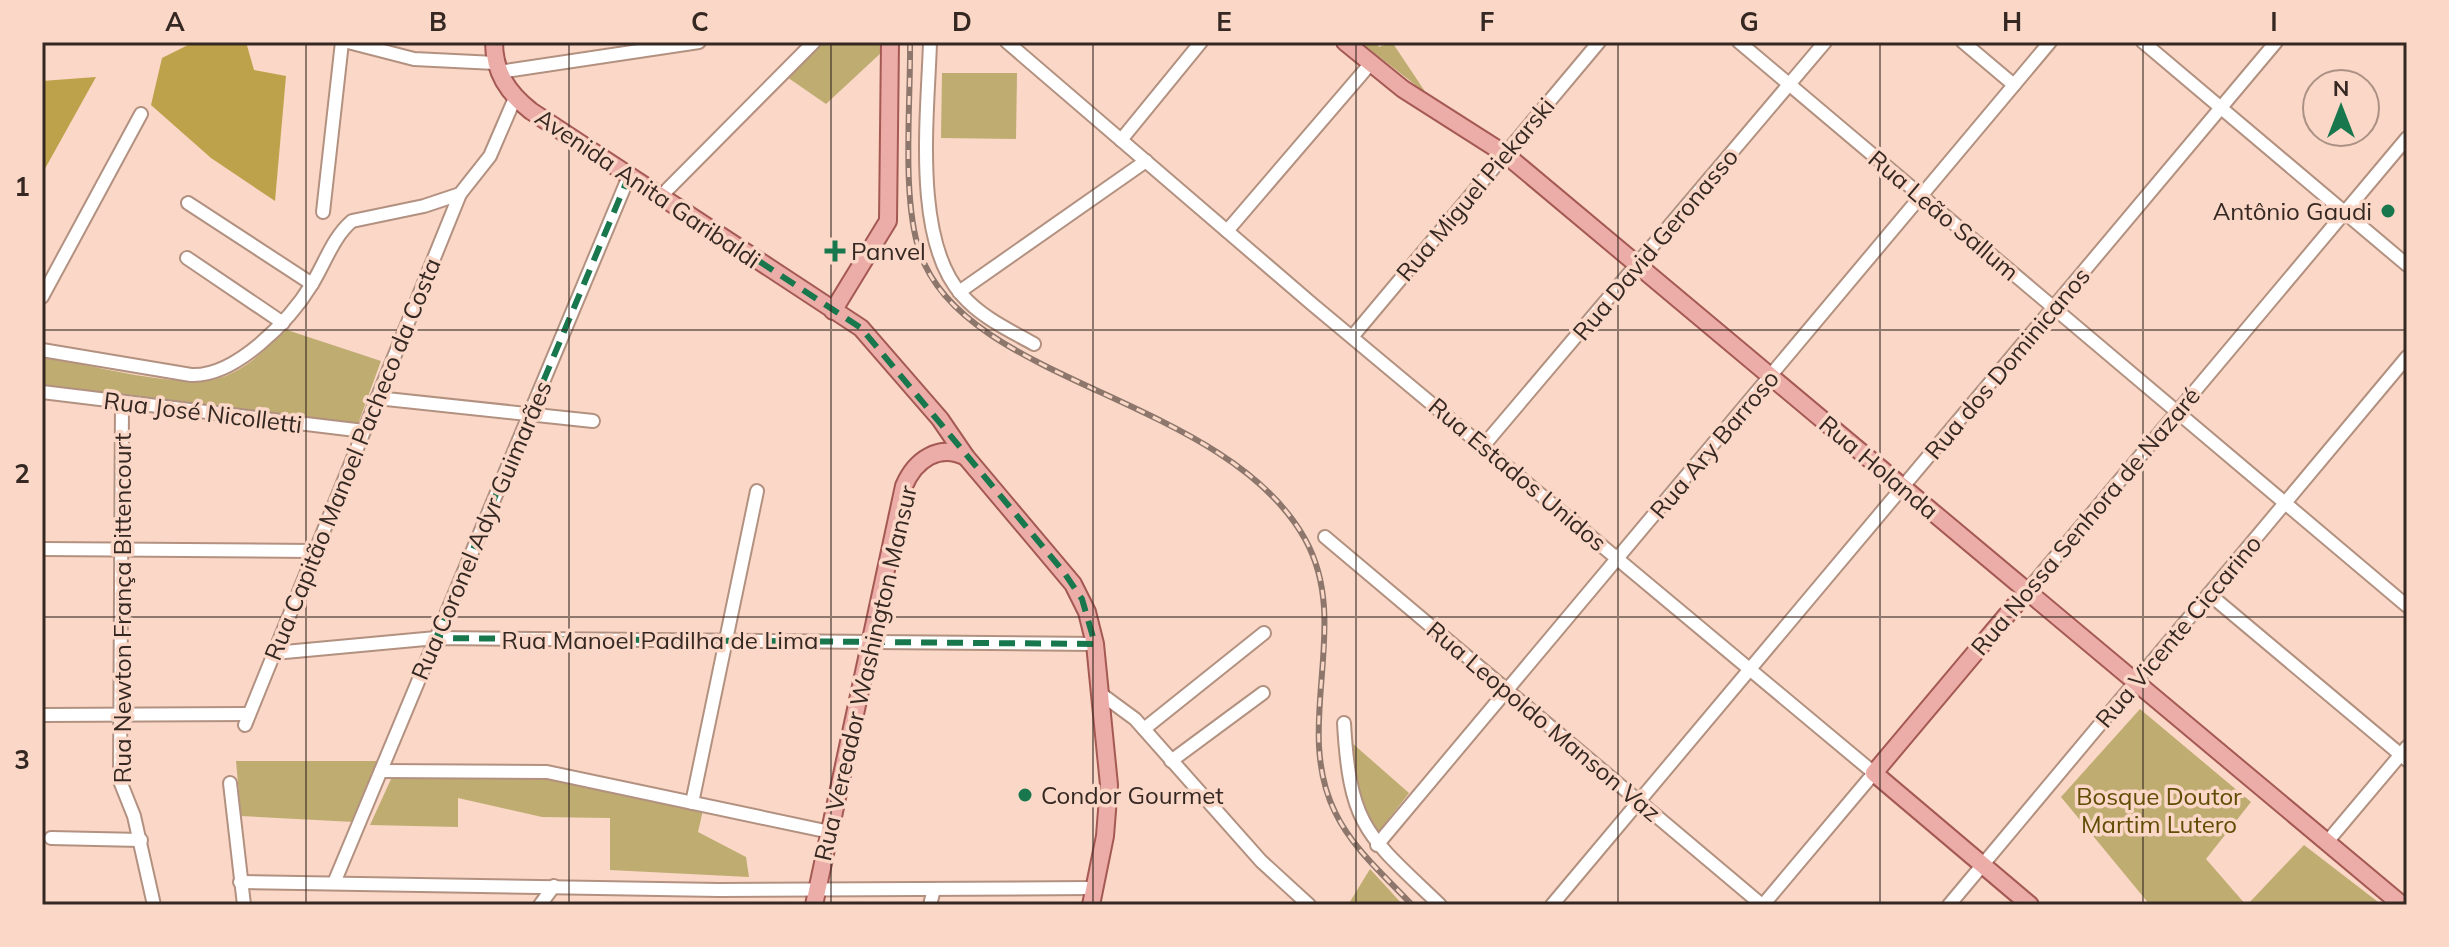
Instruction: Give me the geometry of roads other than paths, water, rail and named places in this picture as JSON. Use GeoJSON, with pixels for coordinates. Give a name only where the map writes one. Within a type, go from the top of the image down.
{"type":"FeatureCollection","features":[{"type":"Feature","properties":{"kind":"main road","name":"Avenida Anita Garibaldi"},"geometry":{"type":"LineString","coordinates":[[494,42],[497,67],[515,98],[861,328],[940,419],[966,457],[1073,584],[1087,612],[1095,644],[1109,811],[1092,897]]}},
{"type":"Feature","properties":{"kind":"main road"},"geometry":{"type":"LineString","coordinates":[[833,311],[884,232],[890,210],[890,42]]}},
{"type":"Feature","properties":{"kind":"main road","name":"Rua Holanda"},"geometry":{"type":"LineString","coordinates":[[1345,42],[1403,89],[1505,154],[2402,905]]}},
{"type":"Feature","properties":{"kind":"main road","name":"Avenida Anita Garibaldi"},"geometry":{"type":"LineString","coordinates":[[833,311],[936,429],[939,439],[934,452]]}},
{"type":"Feature","properties":{"kind":"main road"},"geometry":{"type":"LineString","coordinates":[[934,452],[951,450],[966,457]]}},
{"type":"Feature","properties":{"kind":"main road","name":"Rua Vereador Washington Mansur"},"geometry":{"type":"LineString","coordinates":[[816,897],[904,486],[913,469],[934,452]]}},
{"type":"Feature","properties":{"kind":"main road","name":"Rua Nossa Senhora de Nazaré"},"geometry":{"type":"LineString","coordinates":[[1874,773],[2027,591]]}},
{"type":"Feature","properties":{"kind":"main road","name":"Rua Estados Unidos"},"geometry":{"type":"LineString","coordinates":[[1874,773],[2030,905]]}},
{"type":"Feature","properties":{"kind":"street"},"geometry":{"type":"LineString","coordinates":[[323,212],[342,42]]}},
{"type":"Feature","properties":{"kind":"street"},"geometry":{"type":"LineString","coordinates":[[348,42],[414,59],[497,67],[699,42]]}},
{"type":"Feature","properties":{"kind":"street"},"geometry":{"type":"LineString","coordinates":[[660,197],[814,42]]}},
{"type":"Feature","properties":{"kind":"street"},"geometry":{"type":"LineString","coordinates":[[930,42],[929,204],[943,266],[959,292],[984,315],[1034,344]]}},
{"type":"Feature","properties":{"kind":"street"},"geometry":{"type":"LineString","coordinates":[[1121,140],[1201,42]]}},
{"type":"Feature","properties":{"kind":"street","name":"Rua Miguel Piekarski"},"geometry":{"type":"LineString","coordinates":[[1352,337],[1599,42]]}},
{"type":"Feature","properties":{"kind":"street","name":"Rua Leão Sallum"},"geometry":{"type":"LineString","coordinates":[[1739,42],[2407,606]]}},
{"type":"Feature","properties":{"kind":"street","name":"Rua David Geronasso"},"geometry":{"type":"LineString","coordinates":[[1484,445],[1825,42]]}},
{"type":"Feature","properties":{"kind":"street"},"geometry":{"type":"LineString","coordinates":[[1963,42],[2014,85]]}},
{"type":"Feature","properties":{"kind":"street","name":"Rua Ary Barroso"},"geometry":{"type":"LineString","coordinates":[[1377,845],[2050,42]]}},
{"type":"Feature","properties":{"kind":"street"},"geometry":{"type":"LineString","coordinates":[[2143,42],[2407,265]]}},
{"type":"Feature","properties":{"kind":"street","name":"Rua dos Dominicanos"},"geometry":{"type":"LineString","coordinates":[[1552,905],[2276,42]]}},
{"type":"Feature","properties":{"kind":"street","name":"Rua Estados Unidos"},"geometry":{"type":"LineString","coordinates":[[1011,43],[1352,337],[1874,773]]}},
{"type":"Feature","properties":{"kind":"street"},"geometry":{"type":"LineString","coordinates":[[1227,231],[1371,63]]}},
{"type":"Feature","properties":{"kind":"street","name":"Rua Capitão Manoel Pacheco da Costa"},"geometry":{"type":"LineString","coordinates":[[120,715],[247,720],[460,194],[490,156],[515,98]]}},
{"type":"Feature","properties":{"kind":"street"},"geometry":{"type":"LineString","coordinates":[[42,297],[141,114]]}},
{"type":"Feature","properties":{"kind":"street","name":"Rua Nossa Senhora de Nazaré"},"geometry":{"type":"LineString","coordinates":[[2027,591],[2407,138]]}},
{"type":"Feature","properties":{"kind":"street"},"geometry":{"type":"LineString","coordinates":[[959,292],[1146,161]]}},
{"type":"Feature","properties":{"kind":"street","name":"Rua Coronel Adyr Guimarães"},"geometry":{"type":"LineString","coordinates":[[334,883],[629,176]]}},
{"type":"Feature","properties":{"kind":"street"},"geometry":{"type":"LineString","coordinates":[[42,350],[200,375],[224,368],[283,323],[312,284],[340,233],[352,221],[424,206],[460,194]]}},
{"type":"Feature","properties":{"kind":"street"},"geometry":{"type":"LineString","coordinates":[[188,203],[312,284]]}},
{"type":"Feature","properties":{"kind":"street"},"geometry":{"type":"LineString","coordinates":[[187,258],[283,323]]}},
{"type":"Feature","properties":{"kind":"street","name":"Rua Vicente Ciccarino"},"geometry":{"type":"LineString","coordinates":[[1949,905],[2407,357]]}},
{"type":"Feature","properties":{"kind":"street","name":"Rua José Nicolletti"},"geometry":{"type":"LineString","coordinates":[[42,392],[364,431]]}},
{"type":"Feature","properties":{"kind":"street"},"geometry":{"type":"LineString","coordinates":[[377,398],[593,421]]}},
{"type":"Feature","properties":{"kind":"street","name":"Rua Newton França Bittencourt"},"geometry":{"type":"LineString","coordinates":[[122,402],[121,788],[141,840],[154,905]]}},
{"type":"Feature","properties":{"kind":"street"},"geometry":{"type":"LineString","coordinates":[[692,803],[757,491]]}},
{"type":"Feature","properties":{"kind":"street","name":"Rua Leopoldo Manson Vaz"},"geometry":{"type":"LineString","coordinates":[[1325,537],[1762,905]]}},
{"type":"Feature","properties":{"kind":"street"},"geometry":{"type":"LineString","coordinates":[[42,549],[315,551]]}},
{"type":"Feature","properties":{"kind":"street"},"geometry":{"type":"LineString","coordinates":[[2209,594],[2405,754],[2327,842]]}},
{"type":"Feature","properties":{"kind":"street"},"geometry":{"type":"LineString","coordinates":[[1144,729],[1264,633]]}},
{"type":"Feature","properties":{"kind":"street","name":"Rua Manoel Padilha de Lima"},"geometry":{"type":"LineString","coordinates":[[274,653],[436,638],[1095,644]]}},
{"type":"Feature","properties":{"kind":"street"},"geometry":{"type":"LineString","coordinates":[[1171,761],[1263,693]]}},
{"type":"Feature","properties":{"kind":"street"},"geometry":{"type":"LineString","coordinates":[[1101,694],[1129,712],[1261,861],[1309,905]]}},
{"type":"Feature","properties":{"kind":"street"},"geometry":{"type":"LineString","coordinates":[[42,715],[120,715]]}},
{"type":"Feature","properties":{"kind":"street"},"geometry":{"type":"LineString","coordinates":[[1344,723],[1350,787],[1361,822],[1377,845],[1440,905]]}},
{"type":"Feature","properties":{"kind":"street"},"geometry":{"type":"LineString","coordinates":[[381,771],[547,772],[830,832]]}},
{"type":"Feature","properties":{"kind":"street","name":"Rua Nossa Senhora de Nazaré"},"geometry":{"type":"LineString","coordinates":[[1762,905],[1874,773]]}},
{"type":"Feature","properties":{"kind":"street"},"geometry":{"type":"LineString","coordinates":[[230,783],[244,905]]}},
{"type":"Feature","properties":{"kind":"street"},"geometry":{"type":"LineString","coordinates":[[51,838],[141,840]]}},
{"type":"Feature","properties":{"kind":"street"},"geometry":{"type":"LineString","coordinates":[[240,882],[719,890],[816,897],[934,889],[1092,897]]}},
{"type":"Feature","properties":{"kind":"street"},"geometry":{"type":"LineString","coordinates":[[540,905],[554,886]]}},
{"type":"Feature","properties":{"kind":"street"},"geometry":{"type":"LineString","coordinates":[[930,905],[934,889]]}},
{"type":"Feature","properties":{"kind":"street"},"geometry":{"type":"LineString","coordinates":[[713,905],[719,890]]}},
{"type":"Feature","properties":{"kind":"railway"},"geometry":{"type":"LineString","coordinates":[[910,42],[909,178],[914,231],[920,253],[946,297],[988,333],[1041,364],[1160,420],[1218,453],[1267,491],[1305,539],[1318,572],[1324,606],[1319,710],[1323,779],[1335,812],[1350,838],[1412,905]]}},
{"type":"Feature","properties":{"kind":"place","name":"Antônio Gaudi"},"geometry":{"type":"Point","coordinates":[2388,211]}},
{"type":"Feature","properties":{"kind":"place","name":"Panvel"},"geometry":{"type":"Point","coordinates":[835,251]}},
{"type":"Feature","properties":{"kind":"place","name":"Condor Gourmet"},"geometry":{"type":"Point","coordinates":[1025,795]}},
{"type":"Feature","properties":{"kind":"park label","name":"Bosque Doutor Martim Lutero"},"geometry":{"type":"Point","coordinates":[2159,810]}}]}
